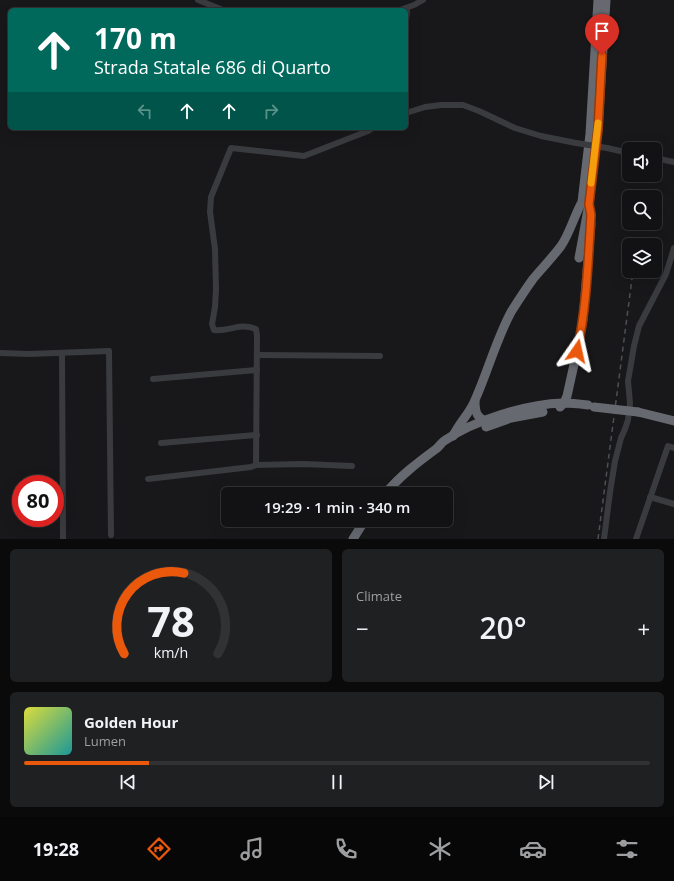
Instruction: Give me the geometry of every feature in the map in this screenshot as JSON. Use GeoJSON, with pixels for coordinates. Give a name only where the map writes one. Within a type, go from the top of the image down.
{"type":"FeatureCollection","features":[{"type":"Feature","properties":{"kind":"highway"},"geometry":{"type":"LineString","coordinates":[[579,258],[585,203],[598,0]]}},
{"type":"Feature","properties":{"kind":"highway"},"geometry":{"type":"LineString","coordinates":[[453,436],[475,401],[497,343],[509,317],[525,290],[561,246],[570,230],[577,211],[585,203],[598,129],[606,0]]}},
{"type":"Feature","properties":{"kind":"highway"},"geometry":{"type":"LineString","coordinates":[[556,410],[564,403],[580,339],[584,314],[591,215],[585,203]]}},
{"type":"Feature","properties":{"kind":"highway"},"geometry":{"type":"LineString","coordinates":[[568,388],[574,399],[591,406]]}},
{"type":"Feature","properties":{"kind":"highway"},"geometry":{"type":"LineString","coordinates":[[475,401],[475,410],[478,416],[481,419],[495,423]]}},
{"type":"Feature","properties":{"kind":"highway"},"geometry":{"type":"LineString","coordinates":[[392,487],[404,474],[443,442],[464,430],[484,420],[512,415],[542,406],[564,403],[591,406],[638,412],[674,421]]}},
{"type":"Feature","properties":{"kind":"highway"},"geometry":{"type":"LineString","coordinates":[[437,448],[446,446],[512,415],[556,410],[587,409],[591,406]]}},
{"type":"Feature","properties":{"kind":"highway"},"geometry":{"type":"LineString","coordinates":[[353,539],[361,527]]}},
{"type":"Feature","properties":{"kind":"street"},"geometry":{"type":"LineString","coordinates":[[198,0],[218,8]]}},
{"type":"Feature","properties":{"kind":"street"},"geometry":{"type":"LineString","coordinates":[[408,9],[423,0]]}},
{"type":"Feature","properties":{"kind":"street"},"geometry":{"type":"LineString","coordinates":[[408,112],[425,107],[463,105],[479,110],[515,128],[541,136],[622,151]]}},
{"type":"Feature","properties":{"kind":"street"},"geometry":{"type":"LineString","coordinates":[[256,465],[258,355],[256,329],[250,327],[236,327],[220,331],[214,330],[212,324],[216,289],[215,249],[210,212],[211,197],[231,148],[304,156],[370,130]]}},
{"type":"Feature","properties":{"kind":"street"},"geometry":{"type":"LineString","coordinates":[[662,159],[674,162]]}},
{"type":"Feature","properties":{"kind":"street"},"geometry":{"type":"LineString","coordinates":[[604,539],[615,461],[621,438],[628,420],[630,403],[628,381],[634,346],[639,326],[666,274],[674,248]]}},
{"type":"Feature","properties":{"kind":"street"},"geometry":{"type":"LineString","coordinates":[[0,353],[29,354],[109,351],[111,535]]}},
{"type":"Feature","properties":{"kind":"street"},"geometry":{"type":"LineString","coordinates":[[62,353],[62,539]]}},
{"type":"Feature","properties":{"kind":"street"},"geometry":{"type":"LineString","coordinates":[[258,355],[380,356]]}},
{"type":"Feature","properties":{"kind":"street"},"geometry":{"type":"LineString","coordinates":[[153,379],[257,370]]}},
{"type":"Feature","properties":{"kind":"street"},"geometry":{"type":"LineString","coordinates":[[161,443],[257,435]]}},
{"type":"Feature","properties":{"kind":"street"},"geometry":{"type":"LineString","coordinates":[[636,539],[668,446],[674,448]]}},
{"type":"Feature","properties":{"kind":"street"},"geometry":{"type":"LineString","coordinates":[[148,479],[251,467],[256,465],[303,464],[352,466]]}},
{"type":"Feature","properties":{"kind":"street"},"geometry":{"type":"LineString","coordinates":[[650,497],[674,504]]}},
{"type":"Feature","properties":{"kind":"railway"},"geometry":{"type":"LineString","coordinates":[[598,539],[632,278]]}},
{"type":"Feature","properties":{"kind":"slow traffic"},"geometry":{"type":"LineString","coordinates":[[591,183],[598,123]]}},
{"type":"Feature","properties":{"kind":"route"},"geometry":{"type":"LineString","coordinates":[[577,351],[582,329],[585,301],[591,215],[589,204],[598,129],[602,55]]}}]}
